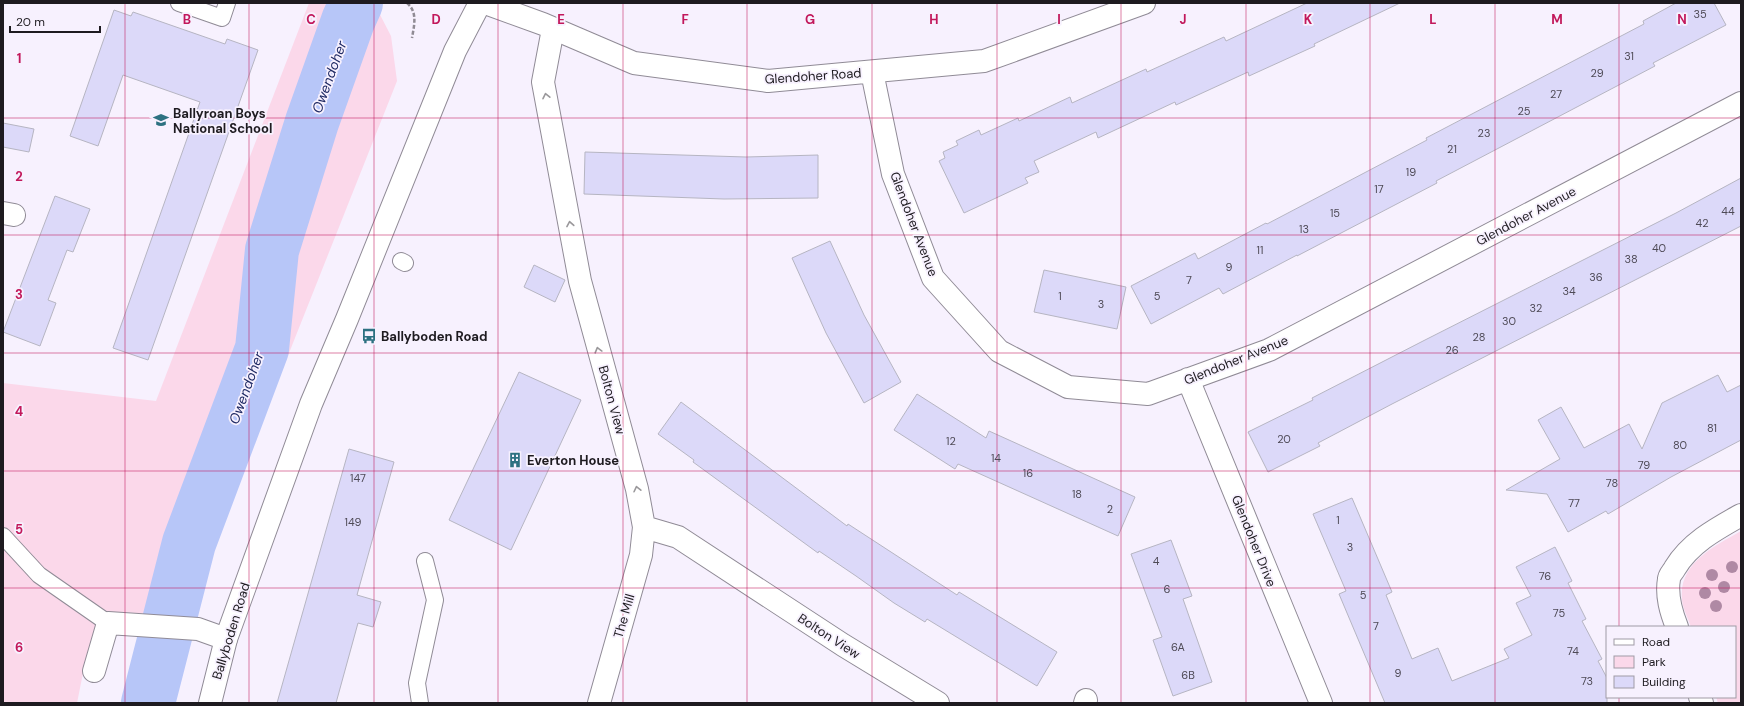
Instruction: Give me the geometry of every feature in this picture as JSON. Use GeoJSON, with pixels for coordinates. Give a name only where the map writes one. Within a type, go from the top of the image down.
{"type":"FeatureCollection","features":[{"type":"Feature","properties":{"kind":"street","name":"Ballyboden Road"},"geometry":{"type":"LineString","coordinates":[[210,703],[226,639],[311,404],[456,51],[480,3]]}},
{"type":"Feature","properties":{"kind":"street","name":"Glendoher Road"},"geometry":{"type":"LineString","coordinates":[[485,3],[553,29],[634,64],[768,81],[984,61],[1144,3]]}},
{"type":"Feature","properties":{"kind":"street","name":"Bolton View"},"geometry":{"type":"LineString","coordinates":[[553,29],[543,82],[580,281],[637,489],[644,527],[678,537],[843,646],[938,703]]}},
{"type":"Feature","properties":{"kind":"street","name":"Glendoher Avenue"},"geometry":{"type":"LineString","coordinates":[[872,72],[893,174],[933,278],[999,351],[1068,387],[1148,394],[1269,350],[1741,103]]}},
{"type":"Feature","properties":{"kind":"street","name":"Glendoher Drive"},"geometry":{"type":"LineString","coordinates":[[1188,379],[1320,703]]}},
{"type":"Feature","properties":{"kind":"street"},"geometry":{"type":"LineString","coordinates":[[1677,626],[1670,607],[1669,577],[1686,553],[1696,543],[1720,526],[1741,515]]}},
{"type":"Feature","properties":{"kind":"street","name":"The Mill"},"geometry":{"type":"LineString","coordinates":[[599,703],[641,555],[644,527]]}},
{"type":"Feature","properties":{"kind":"street"},"geometry":{"type":"LineString","coordinates":[[94,670],[108,623],[198,629],[226,639]]}},
{"type":"Feature","properties":{"kind":"lane"},"geometry":{"type":"LineString","coordinates":[[179,3],[222,18],[227,3]]}},
{"type":"Feature","properties":{"kind":"lane"},"geometry":{"type":"LineString","coordinates":[[3,536],[39,575],[108,623]]}},
{"type":"Feature","properties":{"kind":"lane"},"geometry":{"type":"LineString","coordinates":[[420,703],[417,683],[435,600],[425,561]]}},
{"type":"Feature","properties":{"kind":"path"},"geometry":{"type":"LineString","coordinates":[[407,3],[416,17],[412,38]]}},
{"type":"Feature","properties":{"kind":"green space"},"geometry":{"type":"Polygon","coordinates":[[[309,3],[374,3],[391,36],[397,81],[185,615],[111,612],[95,629],[83,673],[77,703],[3,703],[3,383],[156,401],[309,3]]]}},
{"type":"Feature","properties":{"kind":"green space"},"geometry":{"type":"Polygon","coordinates":[[[1741,531],[1741,703],[1718,703],[1716,698],[1736,698],[1736,626],[1691,626],[1684,610],[1682,600],[1682,587],[1692,566],[1700,557],[1741,531]]]}},
{"type":"Feature","properties":{"kind":"building"},"geometry":{"type":"Polygon","coordinates":[[[1307,3],[1400,3],[1314,44],[1315,46],[1249,76],[1248,72],[1176,105],[1175,102],[1098,138],[1096,132],[1034,161],[1039,172],[1025,178],[1028,183],[964,213],[939,161],[945,158],[943,152],[958,145],[956,141],[979,130],[981,135],[1018,118],[1019,121],[1070,97],[1072,103],[1146,69],[1147,72],[1224,37],[1226,41],[1307,3]]]}},
{"type":"Feature","properties":{"kind":"building"},"geometry":{"type":"Polygon","coordinates":[[[1676,3],[1714,3],[1726,25],[1653,63],[1655,66],[1297,256],[1223,294],[1219,288],[1151,324],[1131,286],[1195,253],[1198,259],[1266,223],[1267,224],[1427,140],[1426,138],[1644,24],[1643,21],[1676,3]]]}},
{"type":"Feature","properties":{"kind":"building"},"geometry":{"type":"Polygon","coordinates":[[[114,10],[131,16],[133,12],[225,44],[227,39],[258,50],[148,360],[113,348],[200,102],[123,75],[98,146],[70,136],[114,10]]]}},
{"type":"Feature","properties":{"kind":"building"},"geometry":{"type":"Polygon","coordinates":[[[3,123],[34,129],[29,152],[3,147],[3,123]]]}},
{"type":"Feature","properties":{"kind":"building"},"geometry":{"type":"Polygon","coordinates":[[[585,152],[746,157],[818,155],[818,198],[724,199],[584,194],[585,152]]]}},
{"type":"Feature","properties":{"kind":"building"},"geometry":{"type":"Polygon","coordinates":[[[1741,178],[1741,226],[1392,404],[1318,443],[1320,446],[1268,472],[1248,432],[1313,400],[1312,398],[1425,340],[1676,213],[1741,178]]]}},
{"type":"Feature","properties":{"kind":"building"},"geometry":{"type":"Polygon","coordinates":[[[55,196],[90,209],[73,252],[67,250],[48,300],[56,303],[40,346],[3,332],[55,196]]]}},
{"type":"Feature","properties":{"kind":"building"},"geometry":{"type":"Polygon","coordinates":[[[830,241],[864,315],[901,382],[864,403],[826,333],[792,258],[830,241]]]}},
{"type":"Feature","properties":{"kind":"building"},"geometry":{"type":"Polygon","coordinates":[[[534,265],[565,280],[555,302],[524,287],[534,265]]]}},
{"type":"Feature","properties":{"kind":"building"},"geometry":{"type":"Polygon","coordinates":[[[1044,270],[1126,287],[1117,329],[1034,312],[1044,270]]]}},
{"type":"Feature","properties":{"kind":"building","name":"Everton House"},"geometry":{"type":"Polygon","coordinates":[[[519,372],[581,400],[511,550],[449,520],[519,372]]]}},
{"type":"Feature","properties":{"kind":"building"},"geometry":{"type":"Polygon","coordinates":[[[1718,375],[1727,392],[1741,385],[1741,440],[1671,477],[1608,514],[1606,511],[1568,532],[1547,494],[1506,490],[1560,459],[1538,420],[1561,407],[1584,448],[1629,424],[1642,449],[1662,403],[1718,375]]]}},
{"type":"Feature","properties":{"kind":"building"},"geometry":{"type":"Polygon","coordinates":[[[917,394],[986,438],[989,431],[1135,497],[1118,536],[958,464],[955,469],[894,430],[917,394]]]}},
{"type":"Feature","properties":{"kind":"building"},"geometry":{"type":"Polygon","coordinates":[[[681,402],[847,526],[848,524],[957,595],[959,592],[1057,652],[1037,686],[927,619],[925,622],[894,603],[819,551],[818,553],[693,462],[694,460],[658,434],[681,402]]]}},
{"type":"Feature","properties":{"kind":"building"},"geometry":{"type":"Polygon","coordinates":[[[349,449],[394,462],[357,595],[381,602],[373,627],[358,623],[336,703],[277,703],[349,449]]]}},
{"type":"Feature","properties":{"kind":"building"},"geometry":{"type":"Polygon","coordinates":[[[1352,498],[1392,592],[1386,595],[1412,659],[1438,648],[1452,681],[1509,658],[1504,649],[1532,635],[1516,603],[1531,596],[1516,567],[1555,547],[1572,581],[1568,583],[1586,619],[1582,621],[1602,659],[1598,661],[1606,676],[1607,703],[1385,703],[1339,594],[1346,591],[1313,514],[1352,498]]]}},
{"type":"Feature","properties":{"kind":"building"},"geometry":{"type":"Polygon","coordinates":[[[1171,540],[1192,596],[1183,599],[1212,682],[1173,696],[1153,640],[1162,637],[1131,554],[1171,540]]]}},
{"type":"Feature","properties":{"kind":"waterway","name":"Owendoher"},"geometry":{"type":"LineString","coordinates":[[148,703],[189,543],[262,349],[272,250],[312,122],[348,21],[356,3]]}},
{"type":"Feature","properties":{"kind":"place","name":"Ballyroan Boys National School"},"geometry":{"type":"Point","coordinates":[161,120]}},
{"type":"Feature","properties":{"kind":"place","name":"Ballyboden Road"},"geometry":{"type":"Point","coordinates":[369,336]}},
{"type":"Feature","properties":{"kind":"place","name":"Everton House"},"geometry":{"type":"Point","coordinates":[515,460]}}]}
